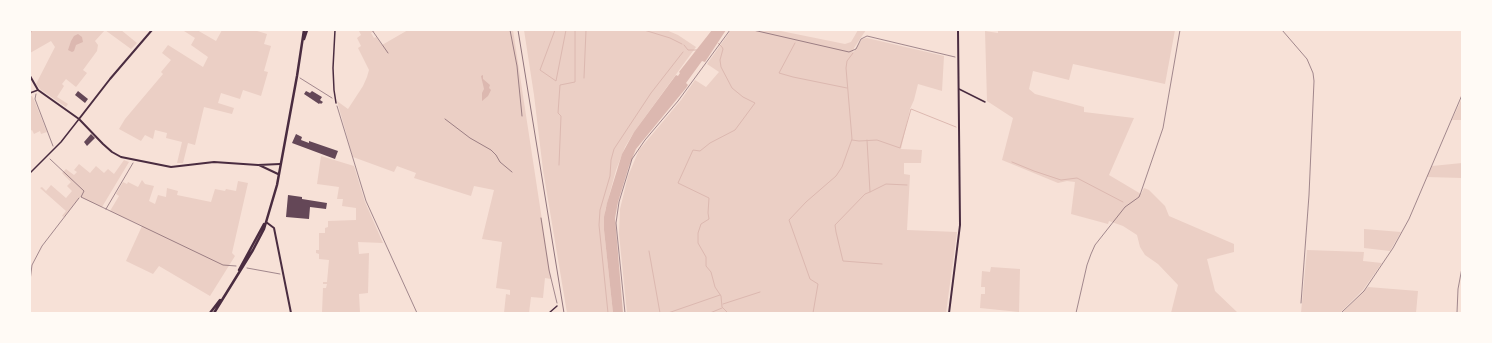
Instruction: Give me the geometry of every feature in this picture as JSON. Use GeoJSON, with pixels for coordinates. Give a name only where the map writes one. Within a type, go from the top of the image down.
{"type":"FeatureCollection","features":[{"type":"Feature","properties":{"kind":"main road"},"geometry":{"type":"LineString","coordinates":[[214,313],[263,233],[274,197],[297,76],[304,30]]}},
{"type":"Feature","properties":{"kind":"main road"},"geometry":{"type":"LineString","coordinates":[[302,45],[307,30]]}},
{"type":"Feature","properties":{"kind":"main road"},"geometry":{"type":"LineString","coordinates":[[210,313],[242,267]]}},
{"type":"Feature","properties":{"kind":"street"},"geometry":{"type":"LineString","coordinates":[[30,173],[67,136],[110,79],[152,30]]}},
{"type":"Feature","properties":{"kind":"street"},"geometry":{"type":"LineString","coordinates":[[335,30],[333,68],[336,102]]}},
{"type":"Feature","properties":{"kind":"street"},"geometry":{"type":"LineString","coordinates":[[949,313],[960,225],[958,30]]}},
{"type":"Feature","properties":{"kind":"street"},"geometry":{"type":"LineString","coordinates":[[30,76],[38,90],[79,119],[112,152],[121,157],[171,167],[214,162],[258,165],[280,164]]}},
{"type":"Feature","properties":{"kind":"street"},"geometry":{"type":"LineString","coordinates":[[959,89],[985,102]]}},
{"type":"Feature","properties":{"kind":"street"},"geometry":{"type":"LineString","coordinates":[[30,93],[38,90]]}},
{"type":"Feature","properties":{"kind":"street"},"geometry":{"type":"LineString","coordinates":[[258,165],[278,174]]}},
{"type":"Feature","properties":{"kind":"street"},"geometry":{"type":"LineString","coordinates":[[266,222],[274,228],[291,313]]}},
{"type":"Feature","properties":{"kind":"street"},"geometry":{"type":"LineString","coordinates":[[549,313],[557,306]]}},
{"type":"Feature","properties":{"kind":"lane"},"geometry":{"type":"LineString","coordinates":[[625,313],[616,223],[619,202],[632,159],[637,150],[678,101],[730,30]]}},
{"type":"Feature","properties":{"kind":"path"},"geometry":{"type":"LineString","coordinates":[[372,30],[388,53]]}},
{"type":"Feature","properties":{"kind":"path"},"geometry":{"type":"LineString","coordinates":[[510,30],[517,66],[522,116]]}},
{"type":"Feature","properties":{"kind":"path"},"geometry":{"type":"LineString","coordinates":[[753,30],[850,52],[856,49],[861,39],[867,36],[958,57]]}},
{"type":"Feature","properties":{"kind":"path"},"geometry":{"type":"LineString","coordinates":[[1076,313],[1091,254],[1095,245],[1125,207],[1139,197],[1165,120],[1180,30]]}},
{"type":"Feature","properties":{"kind":"path"},"geometry":{"type":"LineString","coordinates":[[1282,30],[1307,59],[1313,73],[1314,81],[1309,195],[1301,303]]}},
{"type":"Feature","properties":{"kind":"path"},"geometry":{"type":"LineString","coordinates":[[297,76],[336,102],[366,201],[417,313]]}},
{"type":"Feature","properties":{"kind":"path"},"geometry":{"type":"LineString","coordinates":[[38,90],[35,99],[55,149]]}},
{"type":"Feature","properties":{"kind":"path"},"geometry":{"type":"LineString","coordinates":[[1341,313],[1364,291],[1386,259],[1409,219],[1462,95]]}},
{"type":"Feature","properties":{"kind":"path"},"geometry":{"type":"LineString","coordinates":[[445,119],[470,138],[490,150],[496,155],[500,162],[512,172]]}},
{"type":"Feature","properties":{"kind":"path"},"geometry":{"type":"LineString","coordinates":[[30,281],[32,265],[42,246],[81,197],[84,191],[47,157]]}},
{"type":"Feature","properties":{"kind":"path"},"geometry":{"type":"LineString","coordinates":[[106,209],[135,160]]}},
{"type":"Feature","properties":{"kind":"path"},"geometry":{"type":"LineString","coordinates":[[81,197],[223,264],[283,274]]}},
{"type":"Feature","properties":{"kind":"path"},"geometry":{"type":"LineString","coordinates":[[541,218],[549,270],[555,290],[557,306]]}},
{"type":"Feature","properties":{"kind":"path"},"geometry":{"type":"LineString","coordinates":[[1457,313],[1458,289],[1462,268]]}},
{"type":"Feature","properties":{"kind":"shaded area"},"geometry":{"type":"Polygon","coordinates":[[[30,30],[105,30],[95,41],[98,45],[97,51],[83,70],[87,73],[76,87],[66,79],[62,84],[64,86],[57,97],[68,104],[66,107],[41,90],[36,84],[55,47],[51,41],[30,53],[30,30]]]}},
{"type":"Feature","properties":{"kind":"shaded area"},"geometry":{"type":"Polygon","coordinates":[[[105,30],[121,30],[137,43],[131,49],[105,30]]]}},
{"type":"Feature","properties":{"kind":"shaded area"},"geometry":{"type":"Polygon","coordinates":[[[197,30],[216,41],[222,30],[254,30],[267,34],[264,44],[271,46],[264,71],[268,72],[261,96],[243,90],[240,99],[221,93],[218,103],[234,108],[232,114],[204,107],[195,145],[188,143],[183,163],[177,163],[182,142],[166,138],[167,133],[155,130],[153,139],[145,135],[141,141],[119,129],[125,119],[163,74],[161,72],[171,60],[162,53],[168,45],[203,67],[208,57],[191,45],[195,38],[184,31],[197,30]]]}},
{"type":"Feature","properties":{"kind":"shaded area"},"geometry":{"type":"Polygon","coordinates":[[[360,30],[377,30],[371,33],[382,45],[408,30],[513,30],[551,279],[545,278],[543,298],[531,297],[529,313],[504,313],[506,294],[510,295],[510,290],[496,288],[502,242],[482,239],[494,190],[474,186],[471,196],[414,178],[416,173],[397,166],[394,172],[353,157],[337,101],[348,109],[367,77],[369,70],[358,48],[361,46],[357,38],[361,35],[360,30]]]}},
{"type":"Feature","properties":{"kind":"shaded area"},"geometry":{"type":"Polygon","coordinates":[[[524,30],[666,30],[678,35],[696,47],[634,132],[625,147],[616,170],[605,211],[604,230],[613,313],[567,313],[543,170],[524,30]]]}},
{"type":"Feature","properties":{"kind":"shaded area"},"geometry":{"type":"Polygon","coordinates":[[[712,30],[726,30],[705,62],[702,61],[686,83],[688,85],[686,88],[636,149],[629,166],[618,202],[615,218],[623,313],[613,313],[604,230],[604,217],[622,154],[634,132],[676,75],[678,76],[680,73],[679,72],[712,30]]]}},
{"type":"Feature","properties":{"kind":"shaded area"},"geometry":{"type":"Polygon","coordinates":[[[731,30],[776,30],[845,44],[851,42],[858,30],[866,30],[854,48],[853,53],[862,39],[867,38],[944,56],[942,91],[918,84],[910,109],[901,149],[922,150],[921,163],[904,163],[904,174],[910,175],[907,230],[957,232],[946,313],[627,313],[619,234],[620,209],[628,176],[639,150],[681,100],[695,80],[706,87],[719,72],[707,64],[731,30]]]}},
{"type":"Feature","properties":{"kind":"shaded area"},"geometry":{"type":"Polygon","coordinates":[[[998,30],[1175,30],[1165,84],[1073,64],[1069,80],[1033,71],[1029,89],[1035,94],[1084,107],[1084,112],[1134,118],[1109,175],[1141,194],[1144,188],[1149,190],[1165,206],[1169,216],[1234,244],[1234,252],[1207,259],[1215,291],[1238,313],[1171,313],[1178,285],[1158,264],[1145,255],[1140,247],[1137,235],[1123,226],[1109,221],[1108,224],[1071,214],[1075,182],[1067,181],[1058,183],[1002,160],[1013,118],[987,101],[985,31],[998,33],[998,30]]]}},
{"type":"Feature","properties":{"kind":"shaded area"},"geometry":{"type":"Polygon","coordinates":[[[78,34],[82,37],[83,42],[76,45],[74,51],[72,52],[68,50],[71,41],[74,36],[78,34]]]}},
{"type":"Feature","properties":{"kind":"shaded area"},"geometry":{"type":"Polygon","coordinates":[[[483,75],[483,79],[490,85],[489,88],[491,90],[488,96],[482,101],[482,93],[484,89],[481,76],[483,75]]]}},
{"type":"Feature","properties":{"kind":"shaded area"},"geometry":{"type":"Polygon","coordinates":[[[30,96],[32,96],[34,100],[47,132],[41,134],[40,131],[34,134],[32,130],[30,131],[30,96]]]}},
{"type":"Feature","properties":{"kind":"shaded area"},"geometry":{"type":"Polygon","coordinates":[[[1462,98],[1462,120],[1452,120],[1462,98]]]}},
{"type":"Feature","properties":{"kind":"shaded area"},"geometry":{"type":"Polygon","coordinates":[[[321,156],[354,166],[365,202],[383,243],[358,242],[359,254],[369,253],[368,293],[359,294],[360,313],[322,313],[323,288],[326,288],[327,284],[323,284],[323,282],[327,282],[329,260],[319,259],[319,254],[316,253],[316,250],[319,250],[319,233],[325,233],[325,228],[328,227],[328,221],[356,220],[356,208],[342,206],[343,199],[337,199],[339,187],[317,184],[321,156]]]}},
{"type":"Feature","properties":{"kind":"shaded area"},"geometry":{"type":"Polygon","coordinates":[[[124,160],[129,162],[102,207],[80,197],[64,217],[62,216],[66,211],[40,188],[42,187],[46,191],[51,185],[66,198],[72,191],[67,186],[71,182],[62,173],[66,169],[74,175],[77,172],[74,170],[79,164],[90,173],[96,166],[104,173],[108,169],[114,174],[124,160]]]}},
{"type":"Feature","properties":{"kind":"shaded area"},"geometry":{"type":"Polygon","coordinates":[[[1462,163],[1462,178],[1427,177],[1432,166],[1462,163]]]}},
{"type":"Feature","properties":{"kind":"shaded area"},"geometry":{"type":"Polygon","coordinates":[[[142,180],[145,184],[154,186],[149,201],[155,204],[158,195],[166,197],[167,188],[178,191],[177,195],[211,202],[215,189],[236,191],[238,181],[248,183],[232,253],[235,256],[210,296],[159,266],[153,274],[126,261],[142,226],[110,211],[119,196],[116,194],[123,182],[127,184],[128,182],[138,187],[142,180]]]}},
{"type":"Feature","properties":{"kind":"shaded area"},"geometry":{"type":"Polygon","coordinates":[[[1364,229],[1401,232],[1390,251],[1364,248],[1364,229]]]}},
{"type":"Feature","properties":{"kind":"shaded area"},"geometry":{"type":"Polygon","coordinates":[[[1307,250],[1364,252],[1363,261],[1382,263],[1363,290],[1340,313],[1301,313],[1307,250]]]}},
{"type":"Feature","properties":{"kind":"shaded area"},"geometry":{"type":"Polygon","coordinates":[[[991,267],[1020,269],[1019,312],[980,308],[981,294],[985,294],[985,287],[981,287],[982,271],[990,272],[991,267]]]}},
{"type":"Feature","properties":{"kind":"shaded area"},"geometry":{"type":"Polygon","coordinates":[[[1368,287],[1418,291],[1416,313],[1342,313],[1368,287]]]}},
{"type":"Feature","properties":{"kind":"building"},"geometry":{"type":"Polygon","coordinates":[[[78,91],[88,99],[85,103],[75,95],[78,91]]]}},
{"type":"Feature","properties":{"kind":"building"},"geometry":{"type":"Polygon","coordinates":[[[306,91],[310,93],[312,91],[322,97],[320,100],[323,102],[319,104],[304,94],[306,91]]]}},
{"type":"Feature","properties":{"kind":"building"},"geometry":{"type":"Polygon","coordinates":[[[91,134],[95,138],[87,146],[84,142],[91,134]]]}},
{"type":"Feature","properties":{"kind":"building"},"geometry":{"type":"Polygon","coordinates":[[[296,134],[302,137],[301,140],[309,143],[309,141],[338,151],[335,159],[292,143],[296,134]]]}},
{"type":"Feature","properties":{"kind":"building"},"geometry":{"type":"Polygon","coordinates":[[[288,195],[327,203],[326,209],[310,207],[309,219],[286,217],[288,195]]]}},
{"type":"Feature","properties":{"kind":"waterway"},"geometry":{"type":"LineString","coordinates":[[30,34],[32,30]]}},
{"type":"Feature","properties":{"kind":"waterway"},"geometry":{"type":"LineString","coordinates":[[555,30],[540,70],[556,81],[566,30]]}},
{"type":"Feature","properties":{"kind":"waterway"},"geometry":{"type":"LineString","coordinates":[[559,165],[561,116],[558,113],[560,85],[575,82],[575,30]]}},
{"type":"Feature","properties":{"kind":"waterway"},"geometry":{"type":"LineString","coordinates":[[584,78],[586,30]]}},
{"type":"Feature","properties":{"kind":"waterway"},"geometry":{"type":"LineString","coordinates":[[644,30],[670,38],[682,44]]}},
{"type":"Feature","properties":{"kind":"waterway"},"geometry":{"type":"LineString","coordinates":[[718,43],[723,49],[720,60],[721,67],[732,88],[743,97],[755,103],[735,130],[710,143],[700,151],[693,150],[678,183],[709,198],[709,219],[701,224],[698,233],[698,243],[706,257],[706,266],[711,272],[715,287],[721,296],[722,307],[728,313]]}},
{"type":"Feature","properties":{"kind":"waterway"},"geometry":{"type":"LineString","coordinates":[[795,43],[779,73],[847,88]]}},
{"type":"Feature","properties":{"kind":"waterway"},"geometry":{"type":"LineString","coordinates":[[684,45],[688,50],[697,50]]}},
{"type":"Feature","properties":{"kind":"waterway"},"geometry":{"type":"LineString","coordinates":[[608,313],[599,225],[600,210],[610,176],[611,160],[614,149],[651,93],[683,52]]}},
{"type":"Feature","properties":{"kind":"waterway"},"geometry":{"type":"LineString","coordinates":[[813,313],[818,284],[810,279],[789,220],[806,202],[836,176],[842,167],[852,139],[846,68],[847,61],[853,53]]}},
{"type":"Feature","properties":{"kind":"waterway"},"geometry":{"type":"LineString","coordinates":[[852,140],[877,140],[900,148],[911,109],[956,127]]}},
{"type":"Feature","properties":{"kind":"waterway"},"geometry":{"type":"LineString","coordinates":[[867,140],[870,192],[886,184],[907,185]]}},
{"type":"Feature","properties":{"kind":"waterway"},"geometry":{"type":"LineString","coordinates":[[1012,162],[1061,180],[1077,178],[1123,202]]}},
{"type":"Feature","properties":{"kind":"waterway"},"geometry":{"type":"LineString","coordinates":[[870,192],[865,194],[835,225],[836,232],[843,261],[882,264]]}},
{"type":"Feature","properties":{"kind":"waterway"},"geometry":{"type":"LineString","coordinates":[[649,251],[660,313]]}},
{"type":"Feature","properties":{"kind":"waterway"},"geometry":{"type":"LineString","coordinates":[[723,304],[760,292]]}},
{"type":"Feature","properties":{"kind":"waterway"},"geometry":{"type":"LineString","coordinates":[[668,313],[720,295]]}},
{"type":"Feature","properties":{"kind":"waterway"},"geometry":{"type":"LineString","coordinates":[[710,313],[722,308]]}},
{"type":"Feature","properties":{"kind":"railway"},"geometry":{"type":"LineString","coordinates":[[518,30],[564,313]]}}]}
